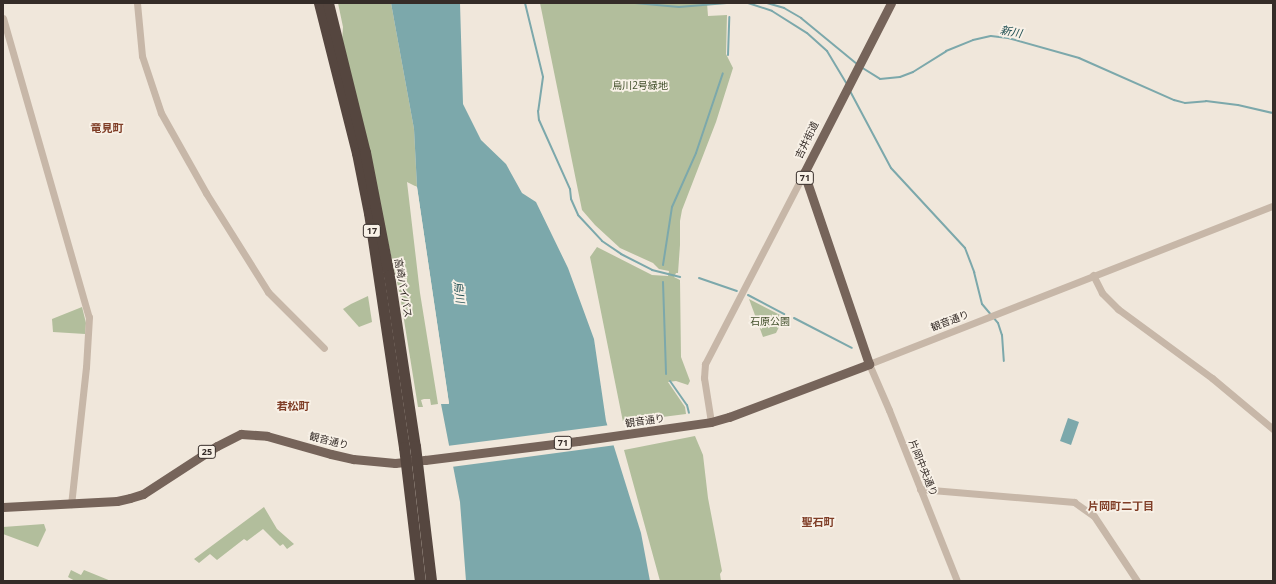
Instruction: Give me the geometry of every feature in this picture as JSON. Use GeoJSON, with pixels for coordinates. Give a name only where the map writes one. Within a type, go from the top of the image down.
{"type":"FeatureCollection","features":[{"type":"Feature","properties":{"kind":"highway","name":"高崎バイパス"},"geometry":{"type":"LineString","coordinates":[[319,3],[357,153],[369,213],[389,344],[416,461],[420,581]]}},
{"type":"Feature","properties":{"kind":"highway","name":"高崎バイパス"},"geometry":{"type":"LineString","coordinates":[[328,3],[348,78],[378,212],[400,343],[431,581]]}},
{"type":"Feature","properties":{"kind":"highway"},"geometry":{"type":"LineString","coordinates":[[364,230],[368,240],[379,318],[389,344]]}},
{"type":"Feature","properties":{"kind":"main road","name":"吉井街道"},"geometry":{"type":"LineString","coordinates":[[869,364],[804,173],[891,3]]}},
{"type":"Feature","properties":{"kind":"main road","name":"観音通り"},"geometry":{"type":"LineString","coordinates":[[3,507],[117,501],[142,494],[217,446],[241,434],[267,436],[353,459],[395,463],[416,461],[711,422],[729,417],[869,364]]}},
{"type":"Feature","properties":{"kind":"street"},"geometry":{"type":"LineString","coordinates":[[137,3],[142,56],[160,113],[206,193],[268,292],[324,348]]}},
{"type":"Feature","properties":{"kind":"street"},"geometry":{"type":"LineString","coordinates":[[3,18],[89,317],[86,367],[71,504]]}},
{"type":"Feature","properties":{"kind":"street"},"geometry":{"type":"LineString","coordinates":[[711,422],[703,374],[704,364],[804,173]]}},
{"type":"Feature","properties":{"kind":"street","name":"観音通り"},"geometry":{"type":"LineString","coordinates":[[869,364],[1093,275],[1273,206]]}},
{"type":"Feature","properties":{"kind":"street"},"geometry":{"type":"LineString","coordinates":[[1093,275],[1102,293],[1118,309],[1212,378],[1273,429]]}},
{"type":"Feature","properties":{"kind":"street","name":"片岡中央通り"},"geometry":{"type":"LineString","coordinates":[[869,364],[957,581]]}},
{"type":"Feature","properties":{"kind":"street"},"geometry":{"type":"LineString","coordinates":[[920,489],[1074,502],[1094,516],[1137,581]]}},
{"type":"Feature","properties":{"kind":"green space"},"geometry":{"type":"Polygon","coordinates":[[[338,3],[391,3],[414,129],[417,187],[407,182],[420,293],[438,404],[431,405],[430,399],[424,399],[421,400],[423,407],[418,407],[400,295],[342,41],[343,27],[338,3]]]}},
{"type":"Feature","properties":{"kind":"green space","name":"烏川2号緑地"},"geometry":{"type":"Polygon","coordinates":[[[540,3],[707,3],[708,16],[727,15],[726,54],[733,68],[716,122],[682,210],[680,221],[678,273],[676,273],[674,277],[680,280],[681,357],[690,381],[688,385],[676,381],[668,382],[685,407],[686,414],[623,422],[590,257],[597,247],[652,275],[668,276],[669,271],[659,269],[653,263],[620,248],[595,225],[582,210],[540,3]]]}},
{"type":"Feature","properties":{"kind":"green space"},"geometry":{"type":"Polygon","coordinates":[[[368,296],[372,322],[359,327],[343,309],[368,296]]]}},
{"type":"Feature","properties":{"kind":"green space","name":"石原公園"},"geometry":{"type":"Polygon","coordinates":[[[749,299],[784,317],[776,333],[763,337],[749,299]]]}},
{"type":"Feature","properties":{"kind":"green space"},"geometry":{"type":"Polygon","coordinates":[[[82,307],[86,323],[85,334],[53,332],[52,319],[82,307]]]}},
{"type":"Feature","properties":{"kind":"green space"},"geometry":{"type":"Polygon","coordinates":[[[695,436],[703,455],[708,498],[722,571],[720,574],[721,581],[660,581],[624,450],[695,436]]]}},
{"type":"Feature","properties":{"kind":"green space"},"geometry":{"type":"Polygon","coordinates":[[[264,507],[277,529],[294,544],[287,549],[283,544],[280,546],[263,529],[247,541],[244,539],[217,560],[210,554],[199,563],[194,559],[264,507]]]}},
{"type":"Feature","properties":{"kind":"green space"},"geometry":{"type":"Polygon","coordinates":[[[44,524],[46,530],[38,547],[3,534],[3,527],[44,524]]]}},
{"type":"Feature","properties":{"kind":"green space"},"geometry":{"type":"Polygon","coordinates":[[[71,570],[81,575],[84,570],[111,581],[75,581],[68,577],[71,570]]]}},
{"type":"Feature","properties":{"kind":"water","name":"烏川"},"geometry":{"type":"Polygon","coordinates":[[[391,3],[460,3],[463,104],[481,140],[506,164],[522,193],[536,202],[568,268],[594,339],[606,421],[641,533],[650,581],[466,581],[460,502],[441,404],[449,403],[417,187],[414,129],[391,3]]]}},
{"type":"Feature","properties":{"kind":"water"},"geometry":{"type":"Polygon","coordinates":[[[1068,418],[1079,422],[1071,445],[1060,441],[1068,418]]]}},
{"type":"Feature","properties":{"kind":"pier"},"geometry":{"type":"Polygon","coordinates":[[[415,186],[417,187],[449,404],[439,404],[440,402],[446,402],[415,186]]]}},
{"type":"Feature","properties":{"kind":"pier"},"geometry":{"type":"Polygon","coordinates":[[[610,425],[616,445],[451,467],[447,446],[610,425]]]}},
{"type":"Feature","properties":{"kind":"waterway"},"geometry":{"type":"LineString","coordinates":[[525,3],[543,77],[538,111],[539,120],[570,189],[571,199],[578,215],[602,241],[621,254],[652,270],[680,277]]}},
{"type":"Feature","properties":{"kind":"waterway","name":"新川"},"geometry":{"type":"LineString","coordinates":[[635,3],[679,7],[727,3]]}},
{"type":"Feature","properties":{"kind":"waterway"},"geometry":{"type":"LineString","coordinates":[[748,3],[772,11],[807,33],[827,51],[846,83]]}},
{"type":"Feature","properties":{"kind":"waterway","name":"新川"},"geometry":{"type":"LineString","coordinates":[[767,3],[784,8],[801,18],[857,64]]}},
{"type":"Feature","properties":{"kind":"waterway"},"geometry":{"type":"LineString","coordinates":[[728,55],[729,17]]}},
{"type":"Feature","properties":{"kind":"waterway","name":"新川"},"geometry":{"type":"LineString","coordinates":[[861,67],[880,79],[900,77],[913,72],[946,51],[973,40],[991,36],[1008,38],[1079,58],[1174,100],[1185,103],[1206,101],[1238,105],[1273,113]]}},
{"type":"Feature","properties":{"kind":"waterway"},"geometry":{"type":"LineString","coordinates":[[663,265],[672,207],[696,153],[723,73]]}},
{"type":"Feature","properties":{"kind":"waterway"},"geometry":{"type":"LineString","coordinates":[[850,91],[891,168],[965,248],[974,272],[982,304],[998,323],[1002,335],[1004,361]]}},
{"type":"Feature","properties":{"kind":"waterway"},"geometry":{"type":"LineString","coordinates":[[699,278],[737,291]]}},
{"type":"Feature","properties":{"kind":"waterway"},"geometry":{"type":"LineString","coordinates":[[663,282],[666,374]]}},
{"type":"Feature","properties":{"kind":"waterway"},"geometry":{"type":"LineString","coordinates":[[748,295],[784,314]]}},
{"type":"Feature","properties":{"kind":"waterway"},"geometry":{"type":"LineString","coordinates":[[794,318],[852,348]]}},
{"type":"Feature","properties":{"kind":"waterway"},"geometry":{"type":"LineString","coordinates":[[670,381],[687,405],[689,413]]}},
{"type":"Feature","properties":{"kind":"district","name":"竜見町"},"geometry":{"type":"Point","coordinates":[107,128]}},
{"type":"Feature","properties":{"kind":"district","name":"若松町"},"geometry":{"type":"Point","coordinates":[293,406]}},
{"type":"Feature","properties":{"kind":"district","name":"片岡町二丁目"},"geometry":{"type":"Point","coordinates":[1121,506]}},
{"type":"Feature","properties":{"kind":"district","name":"聖石町"},"geometry":{"type":"Point","coordinates":[818,522]}}]}
